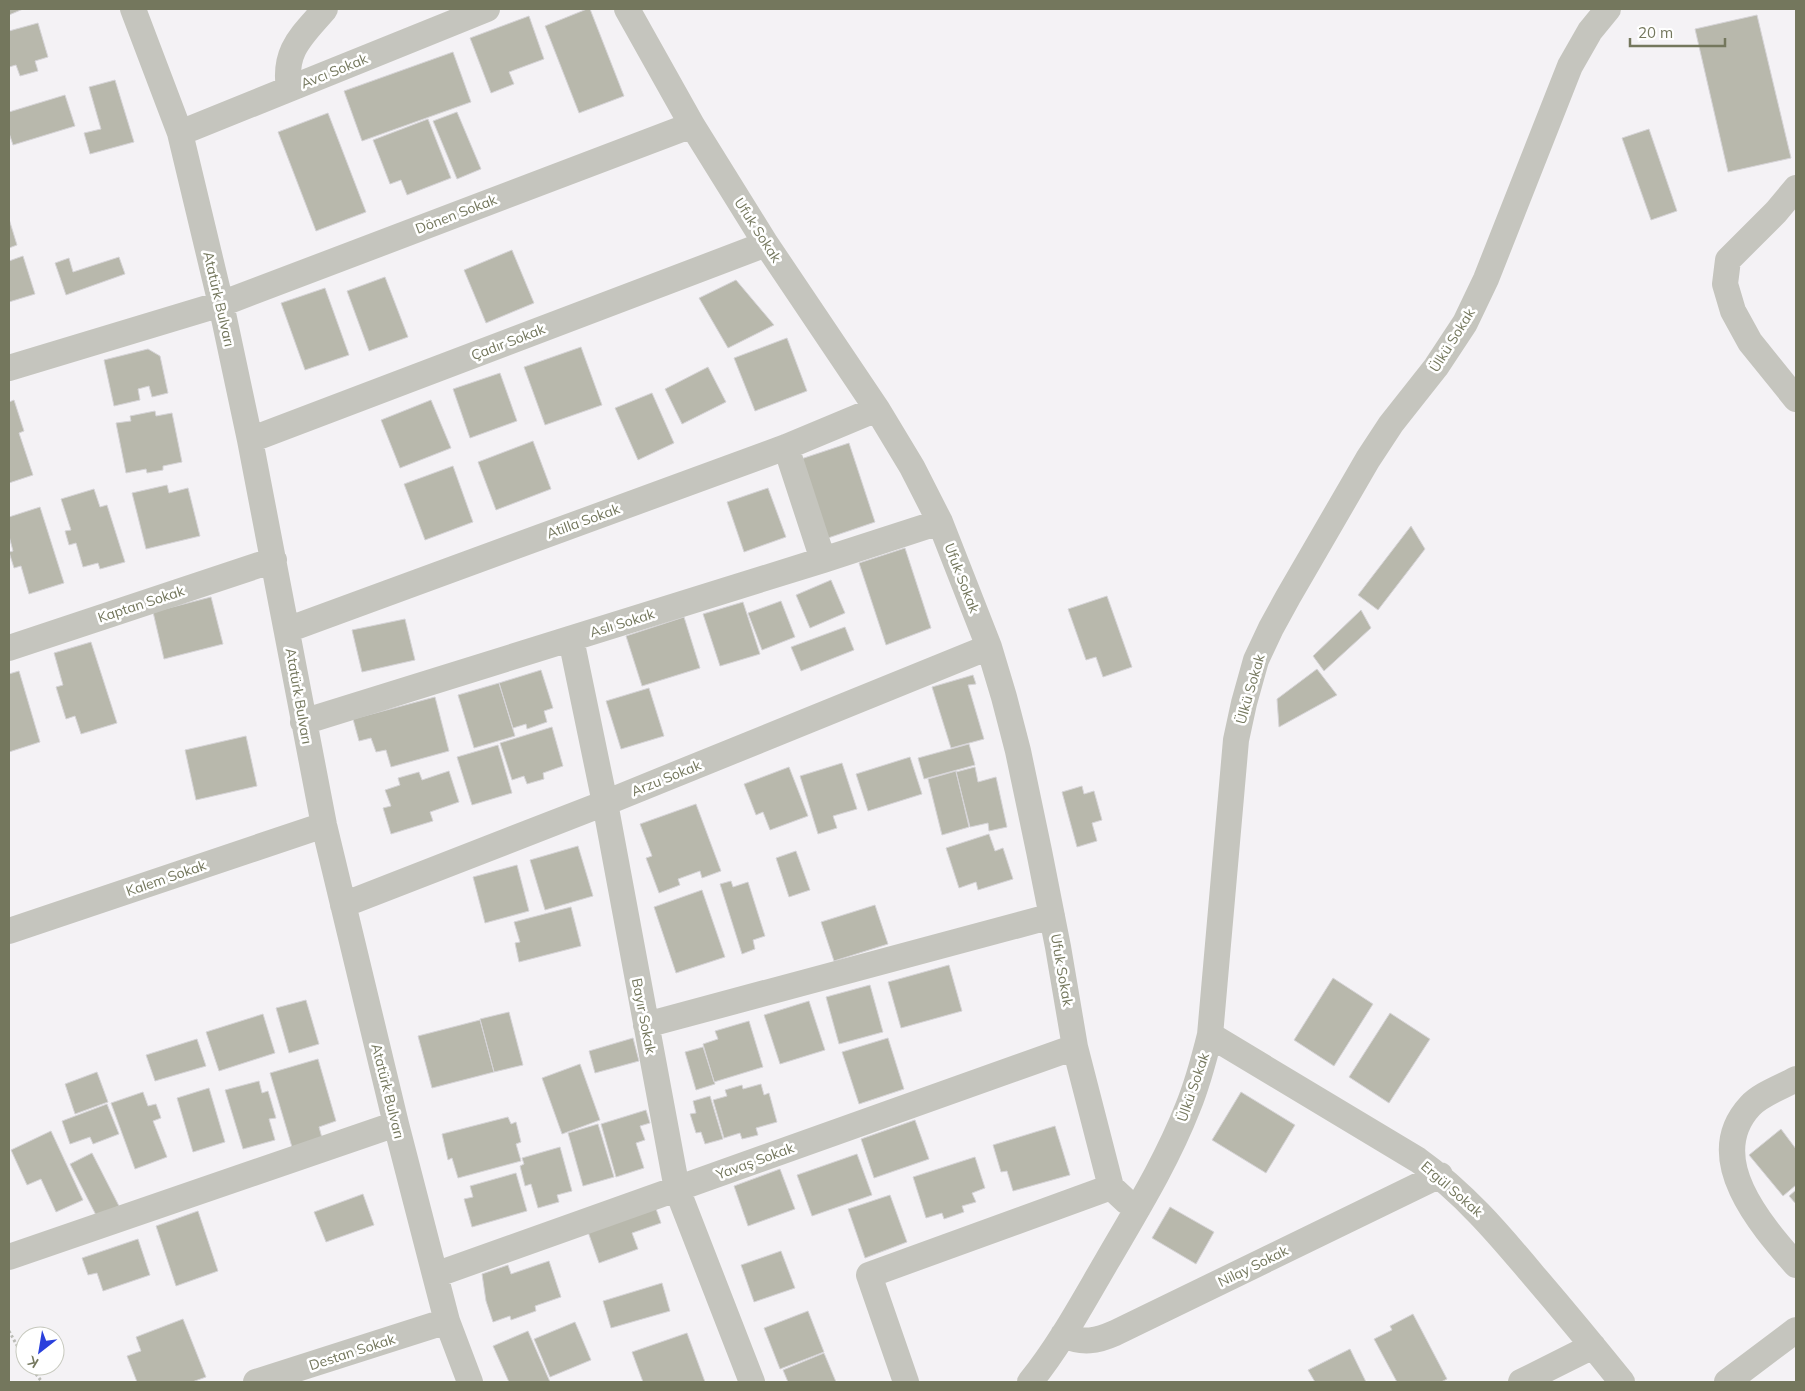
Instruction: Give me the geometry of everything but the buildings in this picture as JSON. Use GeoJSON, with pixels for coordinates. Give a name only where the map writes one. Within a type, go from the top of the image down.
{"type":"FeatureCollection","features":[{"type":"Feature","properties":{"kind":"street","name":"Atatürk Bulvarı"},"geometry":{"type":"LineString","coordinates":[[133,9],[180,133],[221,304],[250,440],[324,825],[396,1124],[435,1275],[448,1321],[470,1382]]}},
{"type":"Feature","properties":{"kind":"street"},"geometry":{"type":"LineString","coordinates":[[289,89],[287,71],[290,54],[298,41],[325,9]]}},
{"type":"Feature","properties":{"kind":"street","name":"Avcı Sokak"},"geometry":{"type":"LineString","coordinates":[[180,133],[487,9]]}},
{"type":"Feature","properties":{"kind":"street","name":"Ufuk Sokak"},"geometry":{"type":"LineString","coordinates":[[627,9],[692,125],[766,244],[877,409],[912,467],[940,522],[989,648],[1018,751],[1052,916],[1075,1047],[1111,1187]]}},
{"type":"Feature","properties":{"kind":"street","name":"Ülkü Sokak"},"geometry":{"type":"LineString","coordinates":[[1034,1380],[1138,1208],[1172,1144],[1201,1073],[1210,1035],[1236,740],[1256,660],[1288,597],[1350,488],[1391,424],[1436,367],[1465,323],[1486,279],[1570,66],[1590,31],[1608,9]]}},
{"type":"Feature","properties":{"kind":"street","name":"Dönen Sokak"},"geometry":{"type":"LineString","coordinates":[[9,368],[221,304],[692,125]]}},
{"type":"Feature","properties":{"kind":"street"},"geometry":{"type":"LineString","coordinates":[[1796,188],[1776,212],[1728,260],[1725,284],[1733,311],[1750,342],[1796,399]]}},
{"type":"Feature","properties":{"kind":"street","name":"Çadır Sokak"},"geometry":{"type":"LineString","coordinates":[[250,440],[766,244]]}},
{"type":"Feature","properties":{"kind":"street","name":"Atilla Sokak"},"geometry":{"type":"LineString","coordinates":[[287,630],[786,447],[877,409]]}},
{"type":"Feature","properties":{"kind":"street"},"geometry":{"type":"LineString","coordinates":[[786,447],[824,560]]}},
{"type":"Feature","properties":{"kind":"street","name":"Aslı Sokak"},"geometry":{"type":"LineString","coordinates":[[303,722],[824,560],[940,522]]}},
{"type":"Feature","properties":{"kind":"street","name":"Kaptan Sokak"},"geometry":{"type":"LineString","coordinates":[[9,648],[274,560]]}},
{"type":"Feature","properties":{"kind":"street","name":"Bayır Sokak"},"geometry":{"type":"LineString","coordinates":[[571,639],[605,803],[677,1189],[752,1382]]}},
{"type":"Feature","properties":{"kind":"street","name":"Arzu Sokak"},"geometry":{"type":"LineString","coordinates":[[343,905],[605,803],[989,648]]}},
{"type":"Feature","properties":{"kind":"street","name":"Kalem Sokak"},"geometry":{"type":"LineString","coordinates":[[9,931],[324,825]]}},
{"type":"Feature","properties":{"kind":"street"},"geometry":{"type":"LineString","coordinates":[[646,1025],[1052,916]]}},
{"type":"Feature","properties":{"kind":"street","name":"Ergül Sokak"},"geometry":{"type":"LineString","coordinates":[[1210,1035],[1440,1175],[1488,1221],[1622,1382]]}},
{"type":"Feature","properties":{"kind":"street","name":"Yavaş Sokak"},"geometry":{"type":"LineString","coordinates":[[435,1275],[1075,1047]]}},
{"type":"Feature","properties":{"kind":"street"},"geometry":{"type":"LineString","coordinates":[[1796,1079],[1766,1094],[1751,1105],[1741,1118],[1736,1129],[1732,1153],[1732,1165],[1737,1179],[1751,1206],[1796,1265]]}},
{"type":"Feature","properties":{"kind":"street"},"geometry":{"type":"LineString","coordinates":[[9,1257],[396,1124]]}},
{"type":"Feature","properties":{"kind":"street","name":"Nilay Sokak"},"geometry":{"type":"LineString","coordinates":[[1063,1334],[1073,1339],[1098,1341],[1440,1175]]}},
{"type":"Feature","properties":{"kind":"street"},"geometry":{"type":"LineString","coordinates":[[906,1382],[869,1275],[1111,1187],[1126,1201],[1138,1208]]}},
{"type":"Feature","properties":{"kind":"street","name":"Destan Sokak"},"geometry":{"type":"LineString","coordinates":[[256,1382],[448,1321]]}},
{"type":"Feature","properties":{"kind":"street"},"geometry":{"type":"LineString","coordinates":[[1727,1382],[1796,1330]]}},
{"type":"Feature","properties":{"kind":"street"},"geometry":{"type":"LineString","coordinates":[[1521,1382],[1593,1346]]}}]}
